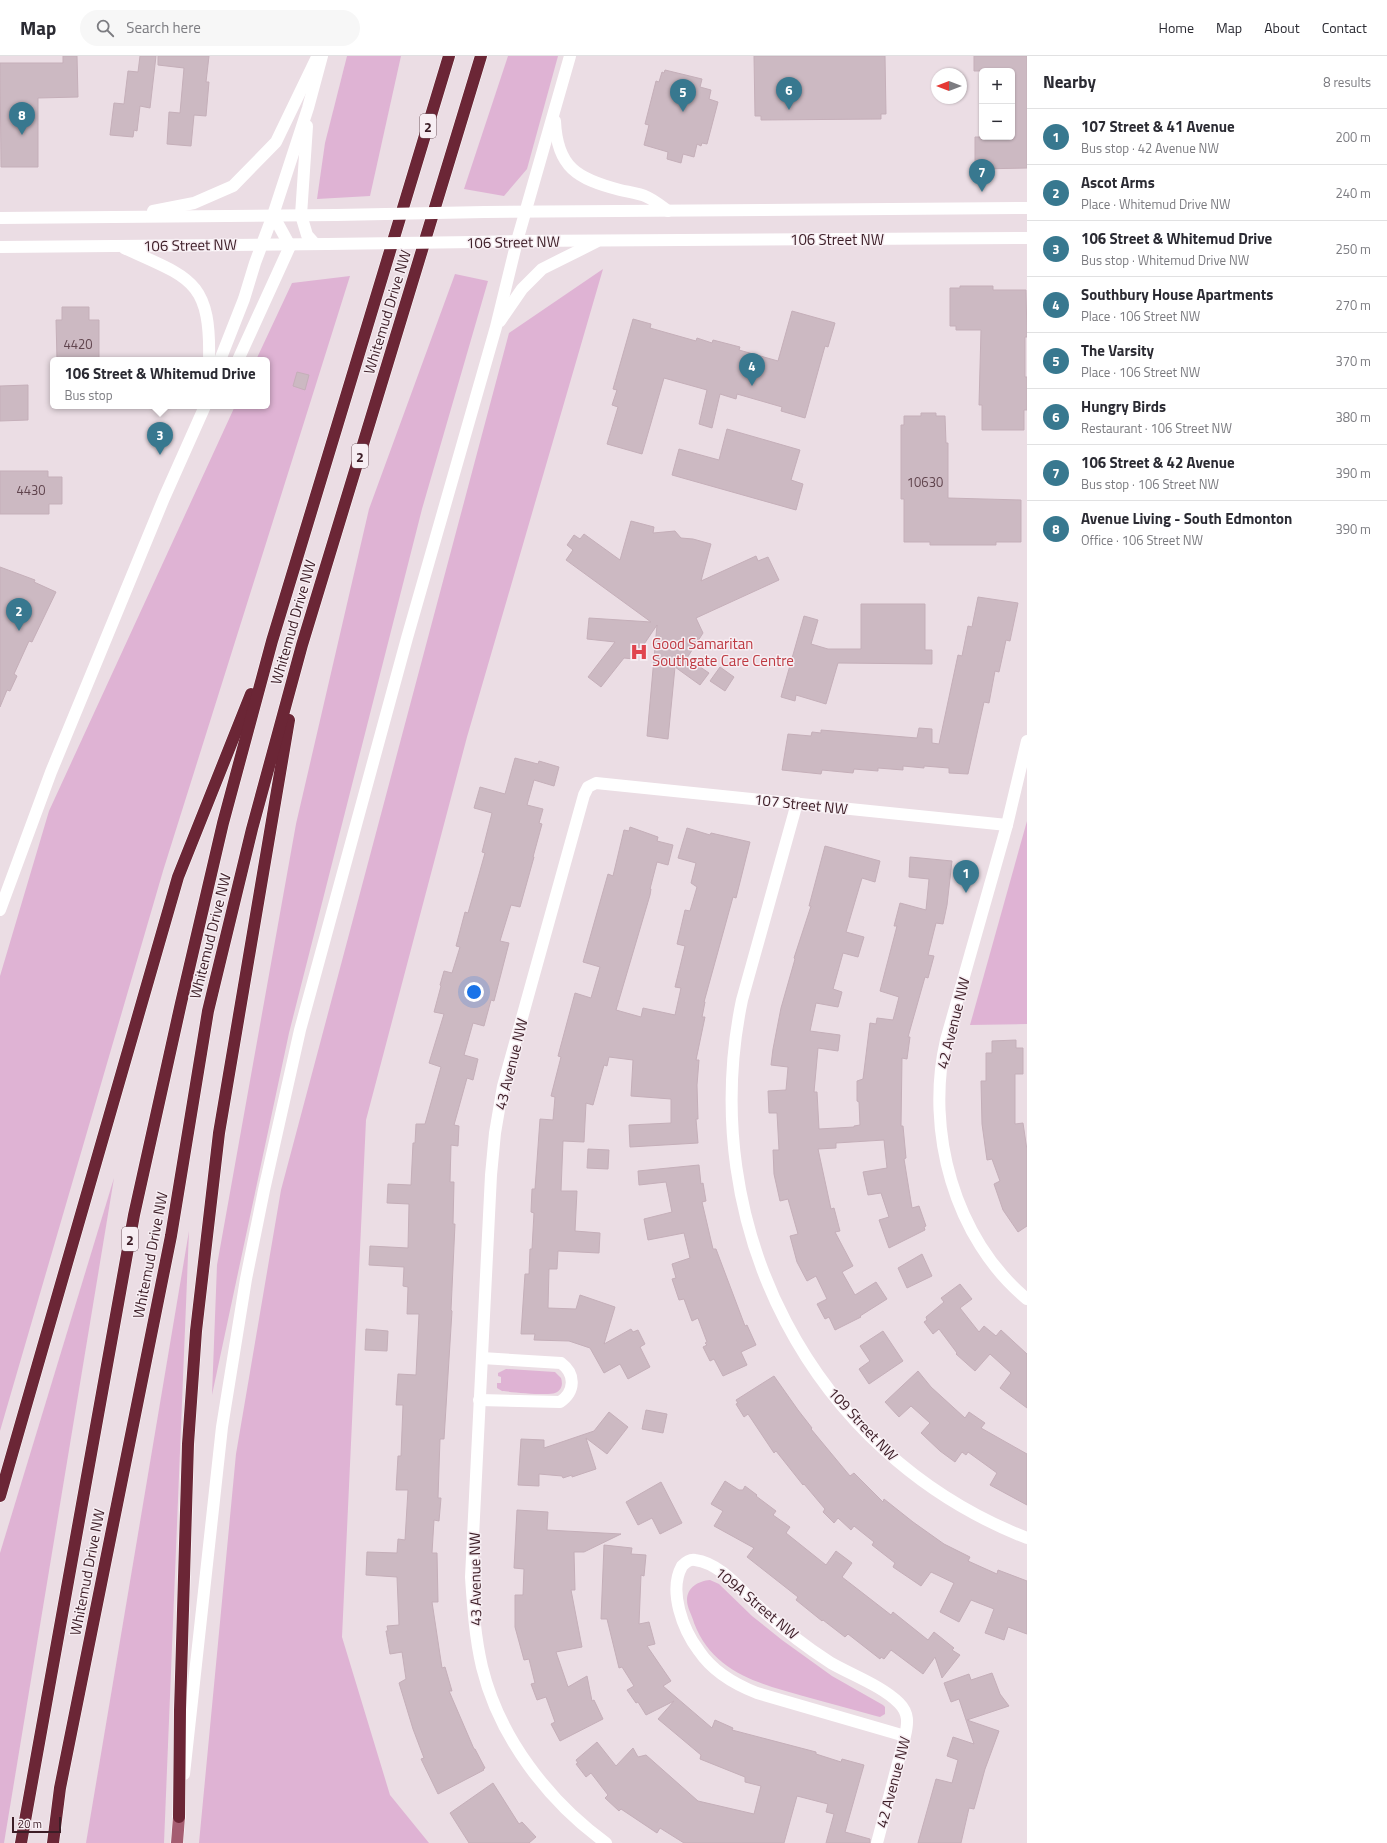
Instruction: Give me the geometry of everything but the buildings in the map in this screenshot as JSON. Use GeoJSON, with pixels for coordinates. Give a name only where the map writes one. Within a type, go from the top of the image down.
{"type":"FeatureCollection","features":[{"type":"Feature","properties":{"kind":"highway","name":"Whitemud Drive NW"},"geometry":{"type":"LineString","coordinates":[[21,1843],[134,1216],[221,831],[272,641],[449,56]]}},
{"type":"Feature","properties":{"kind":"highway","name":"Whitemud Drive NW"},"geometry":{"type":"LineString","coordinates":[[52,1843],[60,1788],[171,1236],[208,1011],[252,829],[302,645],[481,56]]}},
{"type":"Feature","properties":{"kind":"highway"},"geometry":{"type":"LineString","coordinates":[[0,1496],[178,877],[272,641]]}},
{"type":"Feature","properties":{"kind":"highway"},"geometry":{"type":"LineString","coordinates":[[179,1817],[180,1710],[188,1444],[195,1339],[222,1117],[302,645]]}},
{"type":"Feature","properties":{"kind":"main road"},"geometry":{"type":"LineString","coordinates":[[177,1843],[179,1817]]}},
{"type":"Feature","properties":{"kind":"street"},"geometry":{"type":"LineString","coordinates":[[122,216],[194,203],[233,186],[276,142],[317,56]]}},
{"type":"Feature","properties":{"kind":"street"},"geometry":{"type":"LineString","coordinates":[[221,357],[244,298],[261,245],[273,215],[308,108],[322,56]]}},
{"type":"Feature","properties":{"kind":"street"},"geometry":{"type":"LineString","coordinates":[[179,1817],[222,1427],[244,1294],[264,1190],[300,1030],[409,630],[496,327],[516,241],[570,56]]}},
{"type":"Feature","properties":{"kind":"street"},"geometry":{"type":"LineString","coordinates":[[308,108],[301,215],[307,235],[321,244]]}},
{"type":"Feature","properties":{"kind":"street"},"geometry":{"type":"LineString","coordinates":[[555,111],[557,144],[564,161],[570,168],[601,185],[647,197],[668,211]]}},
{"type":"Feature","properties":{"kind":"street","name":"106 Street NW"},"geometry":{"type":"LineString","coordinates":[[0,218],[485,212],[1027,208]]}},
{"type":"Feature","properties":{"kind":"street"},"geometry":{"type":"LineString","coordinates":[[239,357],[290,246],[273,215]]}},
{"type":"Feature","properties":{"kind":"street","name":"106 Street NW"},"geometry":{"type":"LineString","coordinates":[[0,247],[290,246],[321,244],[598,240],[1027,238]]}},
{"type":"Feature","properties":{"kind":"street"},"geometry":{"type":"LineString","coordinates":[[496,327],[522,289],[542,269],[598,240]]}},
{"type":"Feature","properties":{"kind":"street"},"geometry":{"type":"LineString","coordinates":[[121,246],[169,268],[184,277],[195,287],[206,308],[209,357]]}},
{"type":"Feature","properties":{"kind":"street"},"geometry":{"type":"LineString","coordinates":[[0,910],[51,772],[164,498],[204,409]]}},
{"type":"Feature","properties":{"kind":"street","name":"42 Avenue NW"},"geometry":{"type":"LineString","coordinates":[[1023,1295],[986,1252],[965,1216],[954,1187],[947,1161],[939,1112],[940,1073],[943,1056],[1007,825],[1027,741]]}},
{"type":"Feature","properties":{"kind":"street","name":"107 Street NW"},"geometry":{"type":"LineString","coordinates":[[596,783],[1007,825]]}},
{"type":"Feature","properties":{"kind":"street","name":"43 Avenue NW"},"geometry":{"type":"LineString","coordinates":[[596,783],[588,787],[584,795],[503,1086],[491,1175],[471,1576],[475,1628],[482,1668],[497,1711],[518,1749],[544,1785],[578,1821],[606,1843]]}},
{"type":"Feature","properties":{"kind":"street","name":"109 Street NW"},"geometry":{"type":"LineString","coordinates":[[797,803],[742,1000],[735,1032],[732,1070],[734,1150],[740,1192],[750,1234],[763,1274],[796,1342],[818,1375],[848,1412],[886,1451],[915,1477],[984,1519],[1027,1538]]}},
{"type":"Feature","properties":{"kind":"street"},"geometry":{"type":"LineString","coordinates":[[479,1400],[560,1402],[566,1398],[570,1391],[572,1382],[571,1374],[568,1368],[561,1363],[482,1358]]}},
{"type":"Feature","properties":{"kind":"street","name":"109A Street NW"},"geometry":{"type":"LineString","coordinates":[[905,1736],[757,1693],[736,1684],[715,1669],[699,1652],[689,1635],[680,1613],[676,1591],[678,1573],[684,1563],[693,1559],[708,1563],[723,1573],[762,1610],[830,1662],[889,1696],[904,1710],[908,1720]]}},
{"type":"Feature","properties":{"kind":"street","name":"42 Avenue NW"},"geometry":{"type":"LineString","coordinates":[[877,1843],[908,1720]]}},
{"type":"Feature","properties":{"kind":"shaded area"},"geometry":{"type":"Polygon","coordinates":[[[347,56],[401,56],[370,196],[317,199],[325,143],[347,56]]]}},
{"type":"Feature","properties":{"kind":"shaded area"},"geometry":{"type":"Polygon","coordinates":[[[508,56],[558,56],[527,169],[504,196],[464,189],[508,56]]]}},
{"type":"Feature","properties":{"kind":"shaded area"},"geometry":{"type":"Polygon","coordinates":[[[603,269],[467,737],[366,1120],[342,1637],[390,1795],[429,1843],[199,1843],[236,1454],[281,1190],[509,333],[603,269]]]}},
{"type":"Feature","properties":{"kind":"shaded area"},"geometry":{"type":"Polygon","coordinates":[[[455,274],[488,281],[422,509],[289,1033],[212,1395],[217,1265],[296,824],[369,509],[455,274]]]}},
{"type":"Feature","properties":{"kind":"shaded area"},"geometry":{"type":"Polygon","coordinates":[[[350,276],[163,871],[0,1431],[0,976],[49,811],[234,409],[270,409],[270,357],[257,357],[292,283],[350,276]]]}},
{"type":"Feature","properties":{"kind":"shaded area"},"geometry":{"type":"Polygon","coordinates":[[[1027,821],[1027,1024],[970,1025],[1027,821]]]}},
{"type":"Feature","properties":{"kind":"shaded area"},"geometry":{"type":"Polygon","coordinates":[[[114,1178],[4,1843],[0,1843],[0,1553],[114,1178]]]}},
{"type":"Feature","properties":{"kind":"shaded area"},"geometry":{"type":"Polygon","coordinates":[[[189,1231],[164,1843],[86,1843],[189,1231]]]}},
{"type":"Feature","properties":{"kind":"shaded area"},"geometry":{"type":"Polygon","coordinates":[[[506,1369],[555,1372],[561,1378],[561,1387],[557,1392],[551,1394],[529,1394],[502,1391],[497,1388],[497,1383],[501,1383],[501,1377],[498,1376],[498,1373],[506,1369]]]}},
{"type":"Feature","properties":{"kind":"shaded area"},"geometry":{"type":"Polygon","coordinates":[[[710,1580],[719,1584],[752,1616],[782,1640],[832,1676],[883,1705],[885,1707],[885,1714],[880,1717],[769,1686],[738,1673],[725,1664],[702,1640],[687,1603],[691,1588],[698,1583],[710,1580]]]}},
{"type":"Feature","properties":{"kind":"place","name":"Hungry Birds"},"geometry":{"type":"Point","coordinates":[789,110]}},
{"type":"Feature","properties":{"kind":"place","name":"The Varsity"},"geometry":{"type":"Point","coordinates":[683,112]}},
{"type":"Feature","properties":{"kind":"place","name":"Avenue Living - South Edmonton"},"geometry":{"type":"Point","coordinates":[22,135]}},
{"type":"Feature","properties":{"kind":"place","name":"106 Street & 42 Avenue"},"geometry":{"type":"Point","coordinates":[982,192]}},
{"type":"Feature","properties":{"kind":"place","name":"Southbury House Apartments"},"geometry":{"type":"Point","coordinates":[752,386]}},
{"type":"Feature","properties":{"kind":"place","name":"106 Street & Whitemud Drive"},"geometry":{"type":"Point","coordinates":[160,455]}},
{"type":"Feature","properties":{"kind":"place","name":"Ascot Arms"},"geometry":{"type":"Point","coordinates":[19,631]}},
{"type":"Feature","properties":{"kind":"place","name":"Good Samaritan Southgate Care Centre"},"geometry":{"type":"Point","coordinates":[639,652]}},
{"type":"Feature","properties":{"kind":"place","name":"107 Street & 41 Avenue"},"geometry":{"type":"Point","coordinates":[966,893]}}]}
